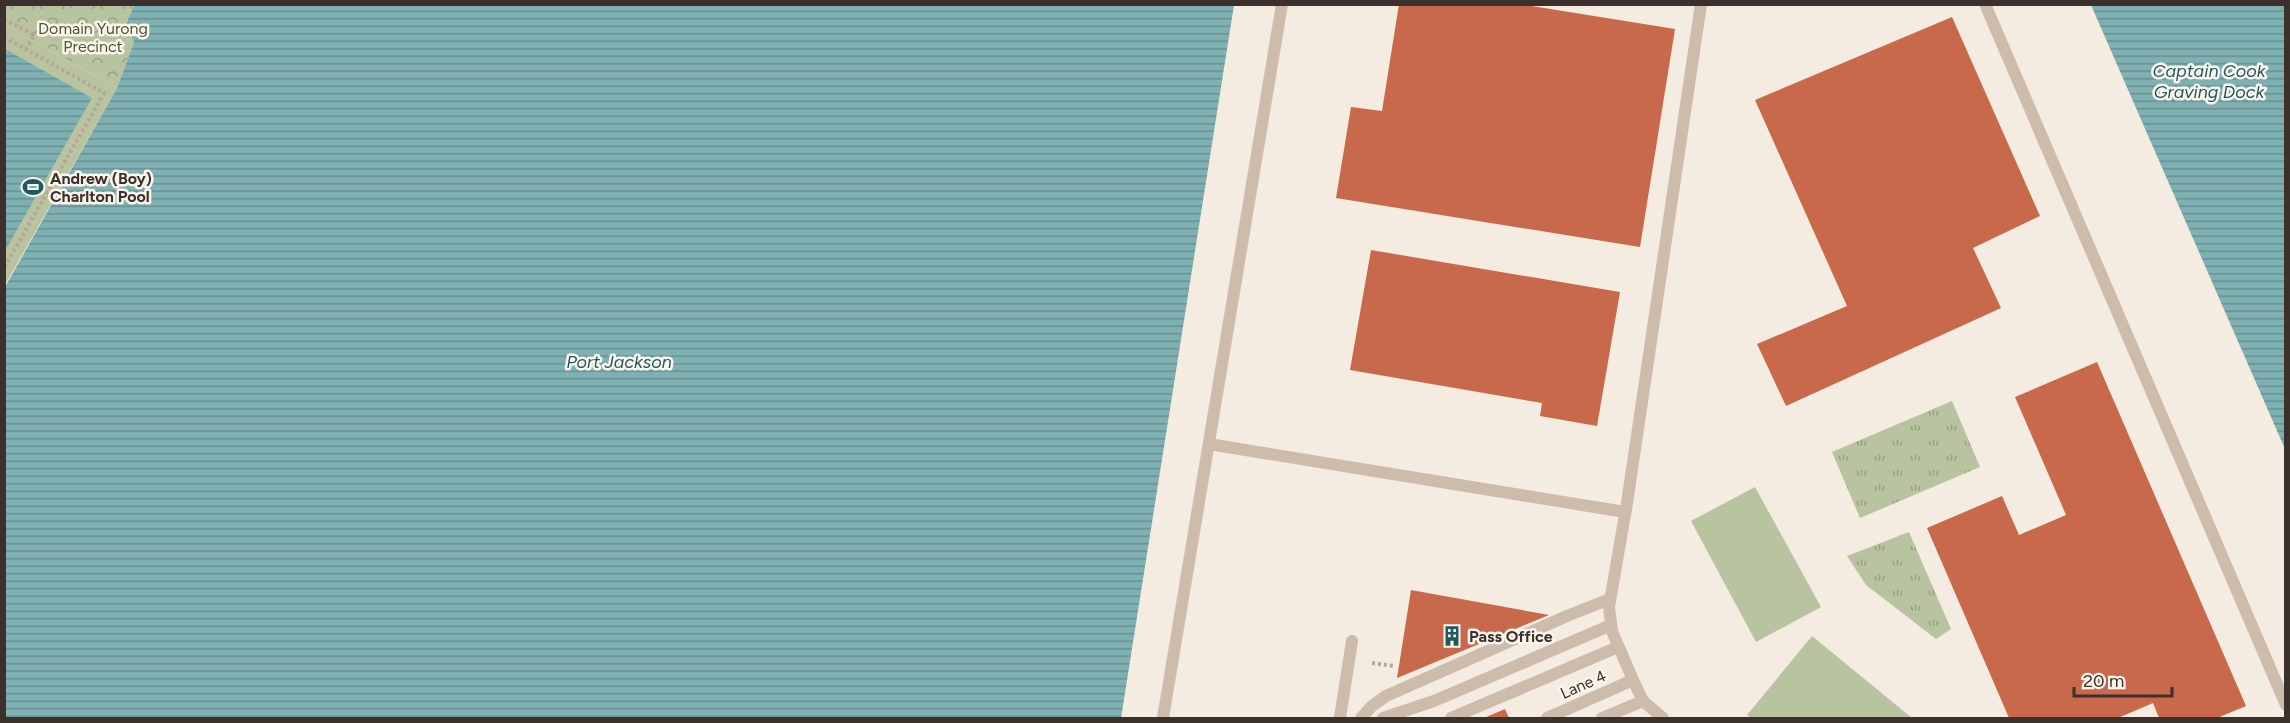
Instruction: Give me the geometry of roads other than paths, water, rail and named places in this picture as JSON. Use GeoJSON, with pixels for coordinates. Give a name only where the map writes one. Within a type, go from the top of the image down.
{"type":"FeatureCollection","features":[{"type":"Feature","properties":{"kind":"lane"},"geometry":{"type":"LineString","coordinates":[[1163,718],[1282,4]]}},
{"type":"Feature","properties":{"kind":"lane"},"geometry":{"type":"LineString","coordinates":[[1663,718],[1643,701],[1618,647],[1611,625],[1610,599],[1701,4]]}},
{"type":"Feature","properties":{"kind":"lane"},"geometry":{"type":"LineString","coordinates":[[1984,4],[2286,705]]}},
{"type":"Feature","properties":{"kind":"lane"},"geometry":{"type":"LineString","coordinates":[[1209,444],[1625,512]]}},
{"type":"Feature","properties":{"kind":"lane"},"geometry":{"type":"LineString","coordinates":[[1361,718],[1386,696],[1610,599]]}},
{"type":"Feature","properties":{"kind":"lane"},"geometry":{"type":"LineString","coordinates":[[1383,718],[1434,700],[1611,625]]}},
{"type":"Feature","properties":{"kind":"lane"},"geometry":{"type":"LineString","coordinates":[[1340,718],[1352,641]]}},
{"type":"Feature","properties":{"kind":"lane"},"geometry":{"type":"LineString","coordinates":[[1451,718],[1618,647]]}},
{"type":"Feature","properties":{"kind":"lane","name":"Lane 4"},"geometry":{"type":"LineString","coordinates":[[1547,718],[1633,680]]}},
{"type":"Feature","properties":{"kind":"lane"},"geometry":{"type":"LineString","coordinates":[[1602,718],[1643,701]]}},
{"type":"Feature","properties":{"kind":"water","name":"Port Jackson"},"geometry":{"type":"Polygon","coordinates":[[[135,4],[1234,5],[1121,718],[5,718],[5,287],[117,88],[134,42],[125,26],[135,4]]]}},
{"type":"Feature","properties":{"kind":"water","name":"Captain Cook Graving Dock"},"geometry":{"type":"Polygon","coordinates":[[[2091,5],[2285,5],[2285,449],[2091,5]]]}},
{"type":"Feature","properties":{"kind":"water"},"geometry":{"type":"Polygon","coordinates":[[[5,49],[92,98],[5,251],[5,49]]]}},
{"type":"Feature","properties":{"kind":"place","name":"Andrew (Boy) Charlton Pool"},"geometry":{"type":"Point","coordinates":[33,187]}},
{"type":"Feature","properties":{"kind":"place","name":"Pass Office"},"geometry":{"type":"Point","coordinates":[1452,636]}},
{"type":"Feature","properties":{"kind":"park label","name":"Domain Yurong Precinct"},"geometry":{"type":"Point","coordinates":[93,37]}}]}
